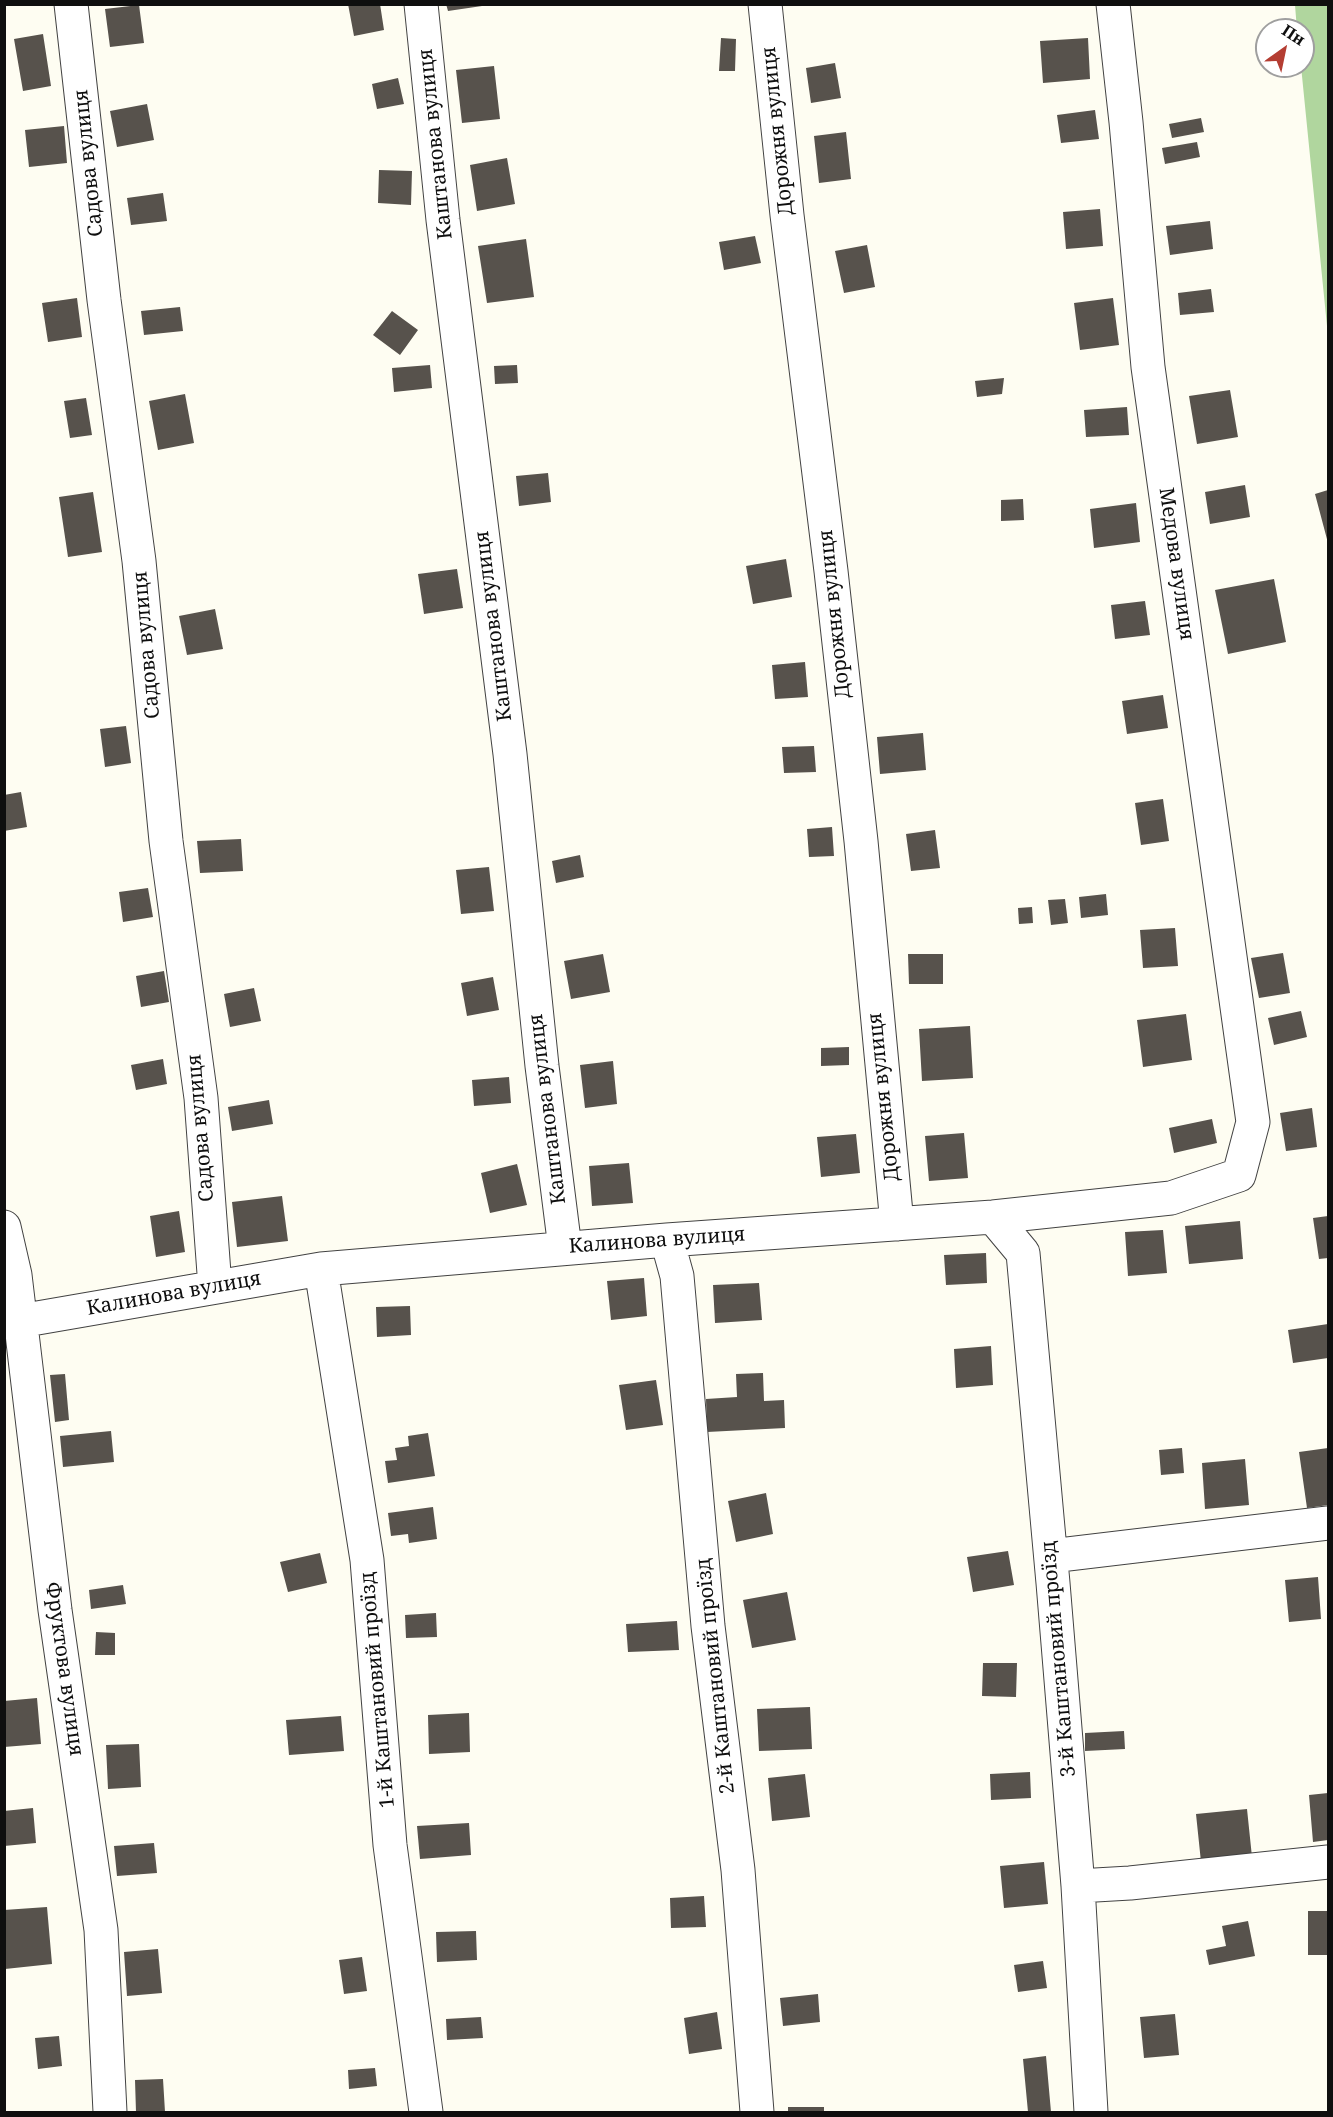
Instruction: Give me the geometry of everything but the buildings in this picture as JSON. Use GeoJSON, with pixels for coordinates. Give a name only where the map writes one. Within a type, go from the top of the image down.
{"type":"FeatureCollection","features":[{"type":"Feature","properties":{"kind":"street","name":"Садова вулиця"},"geometry":{"type":"LineString","coordinates":[[71,4],[104,300],[139,561],[166,841],[201,1098],[215,1287]]}},
{"type":"Feature","properties":{"kind":"street","name":"Каштанова вулиця"},"geometry":{"type":"LineString","coordinates":[[421,4],[443,220],[510,754],[542,1066],[565,1248]]}},
{"type":"Feature","properties":{"kind":"street","name":"Дорожня вулиця"},"geometry":{"type":"LineString","coordinates":[[765,4],[787,215],[831,571],[861,841],[897,1224]]}},
{"type":"Feature","properties":{"kind":"street","name":"Медова вулиця"},"geometry":{"type":"LineString","coordinates":[[1113,4],[1148,367],[1254,1122]]}},
{"type":"Feature","properties":{"kind":"street","name":"Калинова вулиця"},"geometry":{"type":"LineString","coordinates":[[20,1321],[321,1269],[668,1240],[993,1217],[1172,1198],[1239,1175],[1254,1122]]}},
{"type":"Feature","properties":{"kind":"street","name":"3-й Каштановий проїзд"},"geometry":{"type":"LineString","coordinates":[[993,1217],[1023,1253],[1078,1886],[1091,2112]]}},
{"type":"Feature","properties":{"kind":"street","name":"Фруктова вулиця"},"geometry":{"type":"LineString","coordinates":[[4,1227],[15,1275],[55,1611],[101,1930],[110,2112]]}},
{"type":"Feature","properties":{"kind":"street","name":"2-й Каштановий проїзд"},"geometry":{"type":"LineString","coordinates":[[668,1240],[679,1287],[708,1626],[738,1870],[757,2112]]}},
{"type":"Feature","properties":{"kind":"street","name":"1-й Каштановий проїзд"},"geometry":{"type":"LineString","coordinates":[[321,1269],[367,1560],[390,1845],[426,2112]]}},
{"type":"Feature","properties":{"kind":"street"},"geometry":{"type":"LineString","coordinates":[[1051,1556],[1329,1523]]}},
{"type":"Feature","properties":{"kind":"street"},"geometry":{"type":"LineString","coordinates":[[1078,1886],[1130,1883],[1329,1862]]}},
{"type":"Feature","properties":{"kind":"green space"},"geometry":{"type":"Polygon","coordinates":[[[1295,5],[1328,5],[1328,336],[1302,78],[1315,78],[1315,18],[1296,18],[1295,5]]]}}]}
